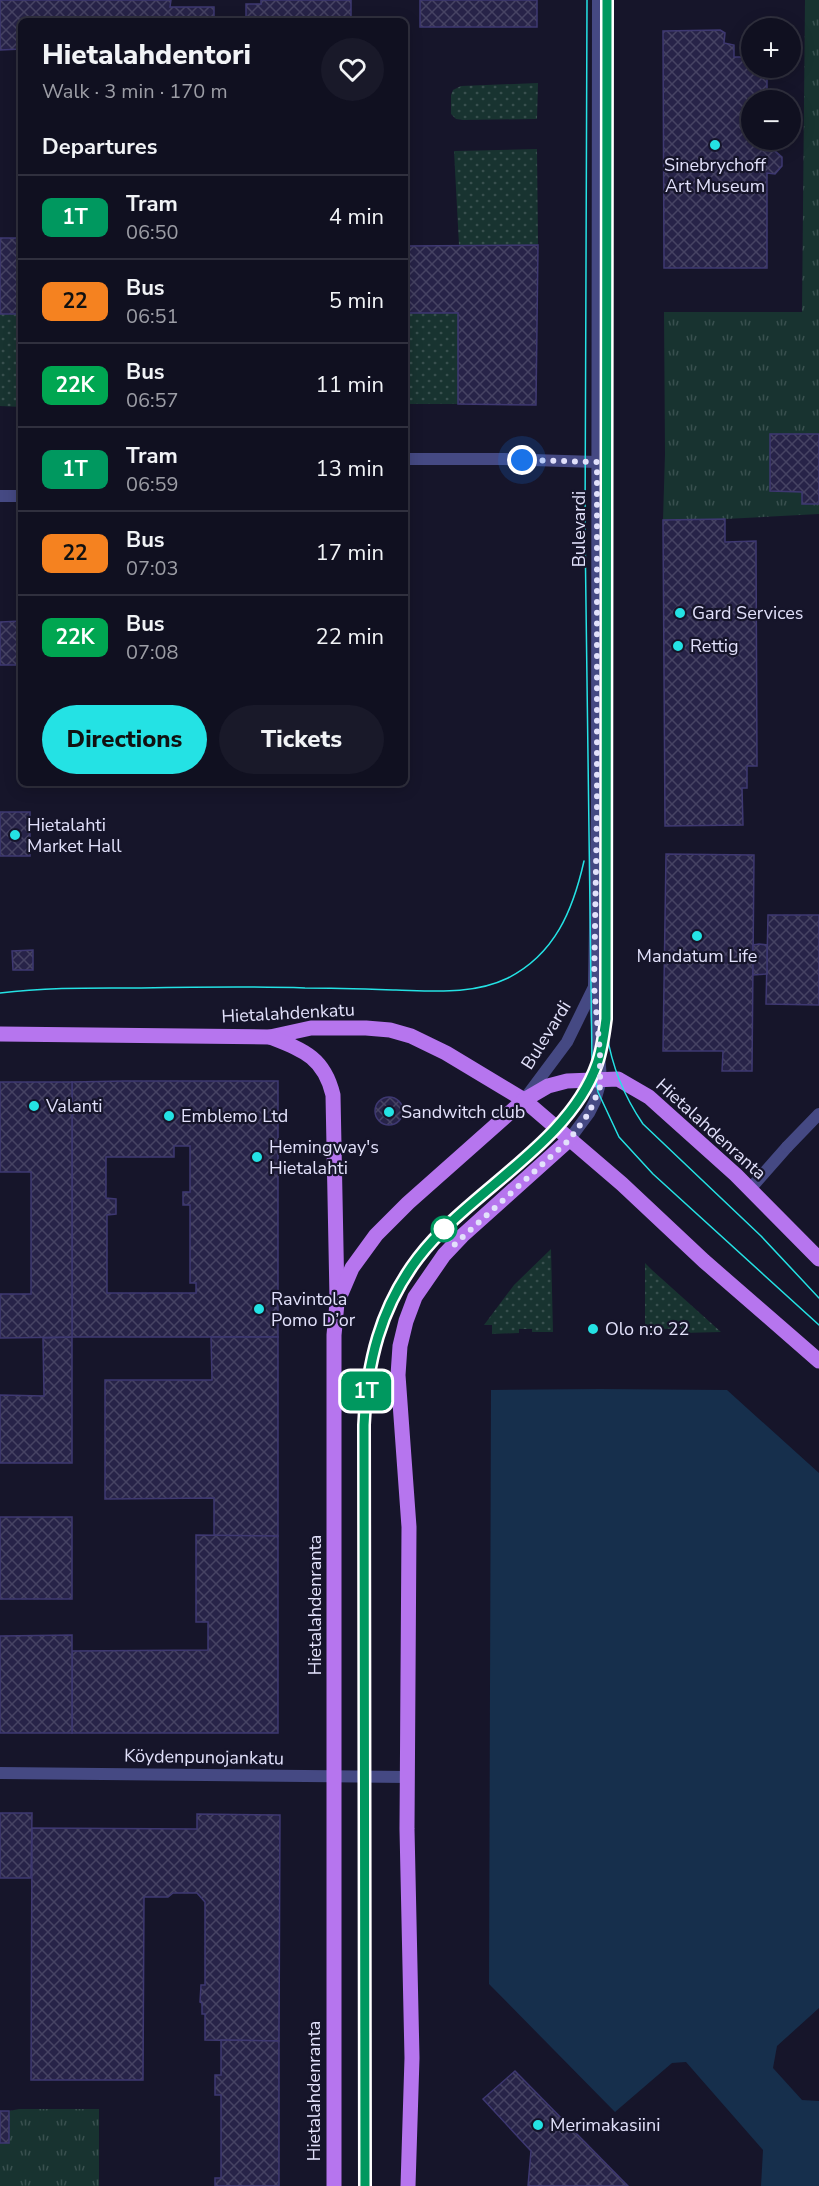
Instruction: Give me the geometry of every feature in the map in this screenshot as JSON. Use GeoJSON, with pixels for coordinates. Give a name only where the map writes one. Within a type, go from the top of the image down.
{"type":"FeatureCollection","features":[{"type":"Feature","properties":{"kind":"main road","name":"Hietalahdenkatu"},"geometry":{"type":"LineString","coordinates":[[0,1034],[270,1037],[311,1028],[366,1028],[400,1033],[420,1040],[524,1100]]}},
{"type":"Feature","properties":{"kind":"main road"},"geometry":{"type":"LineString","coordinates":[[270,1037],[297,1048],[316,1061],[324,1070],[331,1088],[337,1303]]}},
{"type":"Feature","properties":{"kind":"main road","name":"Hietalahdenranta"},"geometry":{"type":"LineString","coordinates":[[334,2186],[334,1335],[337,1303],[352,1268],[376,1235],[408,1203],[524,1100],[548,1086],[567,1081],[618,1079],[649,1097],[672,1116],[819,1258]]}},
{"type":"Feature","properties":{"kind":"main road"},"geometry":{"type":"LineString","coordinates":[[524,1100],[622,1184],[704,1261],[819,1361]]}},
{"type":"Feature","properties":{"kind":"main road"},"geometry":{"type":"LineString","coordinates":[[408,2186],[412,2058],[408,1778],[409,1527],[398,1375],[400,1346],[406,1321],[416,1297],[444,1255],[569,1140]]}},
{"type":"Feature","properties":{"kind":"street","name":"Bulevardi"},"geometry":{"type":"LineString","coordinates":[[569,1140],[589,1113],[601,1080],[594,986],[597,809],[598,0]]}},
{"type":"Feature","properties":{"kind":"street"},"geometry":{"type":"LineString","coordinates":[[408,459],[597,462]]}},
{"type":"Feature","properties":{"kind":"street"},"geometry":{"type":"LineString","coordinates":[[0,496],[18,496]]}},
{"type":"Feature","properties":{"kind":"street","name":"Bulevardi"},"geometry":{"type":"LineString","coordinates":[[524,1100],[567,1042],[594,986]]}},
{"type":"Feature","properties":{"kind":"street"},"geometry":{"type":"LineString","coordinates":[[750,1189],[819,1114]]}},
{"type":"Feature","properties":{"kind":"street","name":"Köydenpunojankatu"},"geometry":{"type":"LineString","coordinates":[[0,1773],[408,1778]]}},
{"type":"Feature","properties":{"kind":"green space"},"geometry":{"type":"Polygon","coordinates":[[[805,0],[819,0],[819,514],[663,520],[664,312],[802,312],[805,0]]]}},
{"type":"Feature","properties":{"kind":"green space"},"geometry":{"type":"Polygon","coordinates":[[[538,83],[537,119],[463,120],[456,119],[451,114],[451,95],[453,90],[461,86],[538,83]]]}},
{"type":"Feature","properties":{"kind":"green space"},"geometry":{"type":"Polygon","coordinates":[[[537,149],[538,245],[459,245],[454,151],[537,149]]]}},
{"type":"Feature","properties":{"kind":"green space"},"geometry":{"type":"Polygon","coordinates":[[[408,313],[458,313],[458,404],[408,404],[408,313]]]}},
{"type":"Feature","properties":{"kind":"green space"},"geometry":{"type":"Polygon","coordinates":[[[0,314],[18,314],[18,407],[0,406],[0,314]]]}},
{"type":"Feature","properties":{"kind":"green space"},"geometry":{"type":"Polygon","coordinates":[[[551,1249],[553,1332],[532,1332],[532,1329],[519,1329],[519,1333],[492,1334],[492,1325],[484,1325],[514,1285],[551,1249]]]}},
{"type":"Feature","properties":{"kind":"green space"},"geometry":{"type":"Polygon","coordinates":[[[645,1263],[721,1332],[682,1333],[681,1328],[664,1329],[663,1333],[645,1333],[645,1263]]]}},
{"type":"Feature","properties":{"kind":"green space"},"geometry":{"type":"Polygon","coordinates":[[[99,2109],[99,2186],[0,2186],[0,2143],[9,2143],[9,2111],[99,2109]]]}},
{"type":"Feature","properties":{"kind":"water"},"geometry":{"type":"Polygon","coordinates":[[[491,1390],[727,1390],[819,1473],[819,2008],[777,2046],[773,2068],[802,2100],[819,2101],[819,2186],[761,2186],[763,2150],[686,2062],[672,2063],[615,2112],[489,1984],[491,1390]]]}},
{"type":"Feature","properties":{"kind":"building"},"geometry":{"type":"Polygon","coordinates":[[[0,0],[171,0],[170,7],[214,7],[214,18],[18,18],[18,49],[0,50],[0,0]]]}},
{"type":"Feature","properties":{"kind":"building"},"geometry":{"type":"Polygon","coordinates":[[[261,0],[351,0],[351,18],[246,18],[246,4],[261,4],[261,0]]]}},
{"type":"Feature","properties":{"kind":"building"},"geometry":{"type":"Polygon","coordinates":[[[420,0],[537,0],[537,27],[420,27],[420,0]]]}},
{"type":"Feature","properties":{"kind":"building","name":"Sinebrychoff Art Museum"},"geometry":{"type":"Polygon","coordinates":[[[720,30],[725,33],[724,43],[734,45],[734,57],[741,57],[741,78],[767,78],[767,90],[741,90],[741,150],[775,151],[782,157],[782,166],[775,174],[767,173],[767,268],[664,268],[663,31],[720,30]]]}},
{"type":"Feature","properties":{"kind":"building"},"geometry":{"type":"Polygon","coordinates":[[[0,238],[18,238],[18,314],[0,314],[0,238]]]}},
{"type":"Feature","properties":{"kind":"building"},"geometry":{"type":"Polygon","coordinates":[[[538,245],[536,405],[458,404],[458,313],[408,313],[408,246],[538,245]]]}},
{"type":"Feature","properties":{"kind":"building"},"geometry":{"type":"Polygon","coordinates":[[[770,434],[819,434],[819,504],[802,504],[802,492],[770,491],[770,434]]]}},
{"type":"Feature","properties":{"kind":"building"},"geometry":{"type":"Polygon","coordinates":[[[725,519],[725,542],[756,541],[757,766],[747,766],[747,788],[742,788],[743,825],[665,826],[663,520],[725,519]]]}},
{"type":"Feature","properties":{"kind":"building"},"geometry":{"type":"Polygon","coordinates":[[[18,621],[18,665],[0,665],[0,622],[18,621]]]}},
{"type":"Feature","properties":{"kind":"building","name":"Hietalahti Market Hall"},"geometry":{"type":"Polygon","coordinates":[[[0,812],[30,812],[30,856],[0,856],[0,812]]]}},
{"type":"Feature","properties":{"kind":"building"},"geometry":{"type":"Polygon","coordinates":[[[666,854],[754,855],[752,1071],[722,1071],[723,1051],[663,1051],[666,854]]]}},
{"type":"Feature","properties":{"kind":"building"},"geometry":{"type":"Polygon","coordinates":[[[768,915],[819,915],[819,1005],[766,1004],[768,915]]]}},
{"type":"Feature","properties":{"kind":"building"},"geometry":{"type":"Polygon","coordinates":[[[753,945],[767,945],[767,974],[753,975],[753,945]]]}},
{"type":"Feature","properties":{"kind":"building"},"geometry":{"type":"Polygon","coordinates":[[[33,950],[33,970],[13,970],[12,951],[33,950]]]}},
{"type":"Feature","properties":{"kind":"building"},"geometry":{"type":"Polygon","coordinates":[[[278,1081],[278,1337],[72,1337],[72,1082],[278,1081]],[[174,1146],[174,1157],[106,1157],[106,1198],[116,1199],[116,1214],[107,1215],[107,1293],[196,1293],[196,1283],[190,1283],[190,1205],[183,1205],[183,1192],[190,1192],[190,1146],[174,1146]]]}},
{"type":"Feature","properties":{"kind":"building"},"geometry":{"type":"Polygon","coordinates":[[[0,1082],[72,1082],[72,1337],[0,1338],[0,1294],[31,1294],[31,1172],[0,1172],[0,1082]]]}},
{"type":"Feature","properties":{"kind":"building","name":"Sandwitch club"},"geometry":{"type":"Polygon","coordinates":[[[389,1097],[399,1101],[403,1111],[399,1121],[389,1125],[379,1121],[375,1111],[379,1101],[389,1097]]]}},
{"type":"Feature","properties":{"kind":"building"},"geometry":{"type":"Polygon","coordinates":[[[72,1337],[72,1463],[0,1463],[0,1395],[44,1396],[43,1338],[72,1337]]]}},
{"type":"Feature","properties":{"kind":"building"},"geometry":{"type":"Polygon","coordinates":[[[211,1337],[278,1337],[278,1536],[214,1536],[214,1498],[105,1499],[105,1380],[212,1380],[211,1337]]]}},
{"type":"Feature","properties":{"kind":"building"},"geometry":{"type":"Polygon","coordinates":[[[0,1517],[72,1517],[72,1599],[0,1599],[0,1517]]]}},
{"type":"Feature","properties":{"kind":"building"},"geometry":{"type":"Polygon","coordinates":[[[196,1535],[278,1536],[278,1733],[72,1733],[72,1651],[208,1650],[208,1622],[196,1622],[196,1535]]]}},
{"type":"Feature","properties":{"kind":"building"},"geometry":{"type":"Polygon","coordinates":[[[72,1635],[72,1733],[0,1733],[0,1636],[72,1635]]]}},
{"type":"Feature","properties":{"kind":"building"},"geometry":{"type":"Polygon","coordinates":[[[0,1813],[32,1813],[31,1878],[0,1878],[0,1813]]]}},
{"type":"Feature","properties":{"kind":"building"},"geometry":{"type":"Polygon","coordinates":[[[197,1814],[280,1815],[279,2041],[205,2040],[205,2014],[202,2014],[202,2003],[200,2002],[201,1985],[205,1985],[205,1902],[197,1893],[173,1893],[168,1897],[144,1897],[143,2080],[31,2080],[32,1828],[197,1829],[197,1814]]]}},
{"type":"Feature","properties":{"kind":"building"},"geometry":{"type":"Polygon","coordinates":[[[221,2040],[279,2041],[279,2186],[215,2186],[215,2178],[221,2178],[221,2095],[215,2095],[215,2075],[221,2075],[221,2040]]]}},
{"type":"Feature","properties":{"kind":"building","name":"Merimakasiini"},"geometry":{"type":"Polygon","coordinates":[[[515,2071],[628,2186],[528,2186],[531,2151],[483,2099],[515,2071]]]}},
{"type":"Feature","properties":{"kind":"building"},"geometry":{"type":"Polygon","coordinates":[[[0,2111],[9,2111],[9,2143],[0,2143],[0,2111]]]}},
{"type":"Feature","properties":{"kind":"tram line"},"geometry":{"type":"LineString","coordinates":[[587,0],[585,529],[592,1060],[598,1092],[619,1137],[653,1174],[819,1325]]}},
{"type":"Feature","properties":{"kind":"tram line"},"geometry":{"type":"LineString","coordinates":[[365,2186],[364,1425],[373,1358],[385,1316],[394,1296],[418,1258],[463,1210],[541,1143],[564,1119],[583,1093],[599,1059],[606,1019],[607,0]]}},
{"type":"Feature","properties":{"kind":"tram line","name":"1T"},"geometry":{"type":"LineString","coordinates":[[365,2186],[364,1425],[368,1373],[380,1326],[390,1303],[418,1257],[450,1223],[556,1128],[574,1106],[597,1064],[606,1019],[607,0]]}},
{"type":"Feature","properties":{"kind":"tram line"},"geometry":{"type":"LineString","coordinates":[[0,993],[88,988],[264,987],[438,991],[481,987],[508,978],[524,968],[550,943],[568,913],[584,861]]}},
{"type":"Feature","properties":{"kind":"tram line"},"geometry":{"type":"LineString","coordinates":[[607,1034],[620,1081],[643,1124],[761,1236],[819,1298]]}},
{"type":"Feature","properties":{"kind":"place","name":"Sinebrychoff Art Museum"},"geometry":{"type":"Point","coordinates":[715,145]}},
{"type":"Feature","properties":{"kind":"place","name":"Gard Services"},"geometry":{"type":"Point","coordinates":[680,613]}},
{"type":"Feature","properties":{"kind":"place","name":"Rettig"},"geometry":{"type":"Point","coordinates":[678,646]}},
{"type":"Feature","properties":{"kind":"place","name":"Hietalahti Market Hall"},"geometry":{"type":"Point","coordinates":[15,835]}},
{"type":"Feature","properties":{"kind":"place","name":"Mandatum Life"},"geometry":{"type":"Point","coordinates":[697,936]}},
{"type":"Feature","properties":{"kind":"place","name":"Valanti"},"geometry":{"type":"Point","coordinates":[34,1106]}},
{"type":"Feature","properties":{"kind":"place","name":"Sandwitch club"},"geometry":{"type":"Point","coordinates":[389,1112]}},
{"type":"Feature","properties":{"kind":"place","name":"Emblemo Ltd"},"geometry":{"type":"Point","coordinates":[169,1116]}},
{"type":"Feature","properties":{"kind":"place","name":"Hemingway's Hietalahti"},"geometry":{"type":"Point","coordinates":[257,1157]}},
{"type":"Feature","properties":{"kind":"place","name":"Ravintola Pomo D’or"},"geometry":{"type":"Point","coordinates":[259,1309]}},
{"type":"Feature","properties":{"kind":"place","name":"Olo n:o 22"},"geometry":{"type":"Point","coordinates":[593,1329]}},
{"type":"Feature","properties":{"kind":"place","name":"Merimakasiini"},"geometry":{"type":"Point","coordinates":[538,2125]}},
{"type":"Feature","properties":{"kind":"route"},"geometry":{"type":"LineString","coordinates":[[444,1229],[453,1246],[569,1140],[589,1113],[601,1080],[594,986],[597,809],[597,462],[522,460]]}}]}
